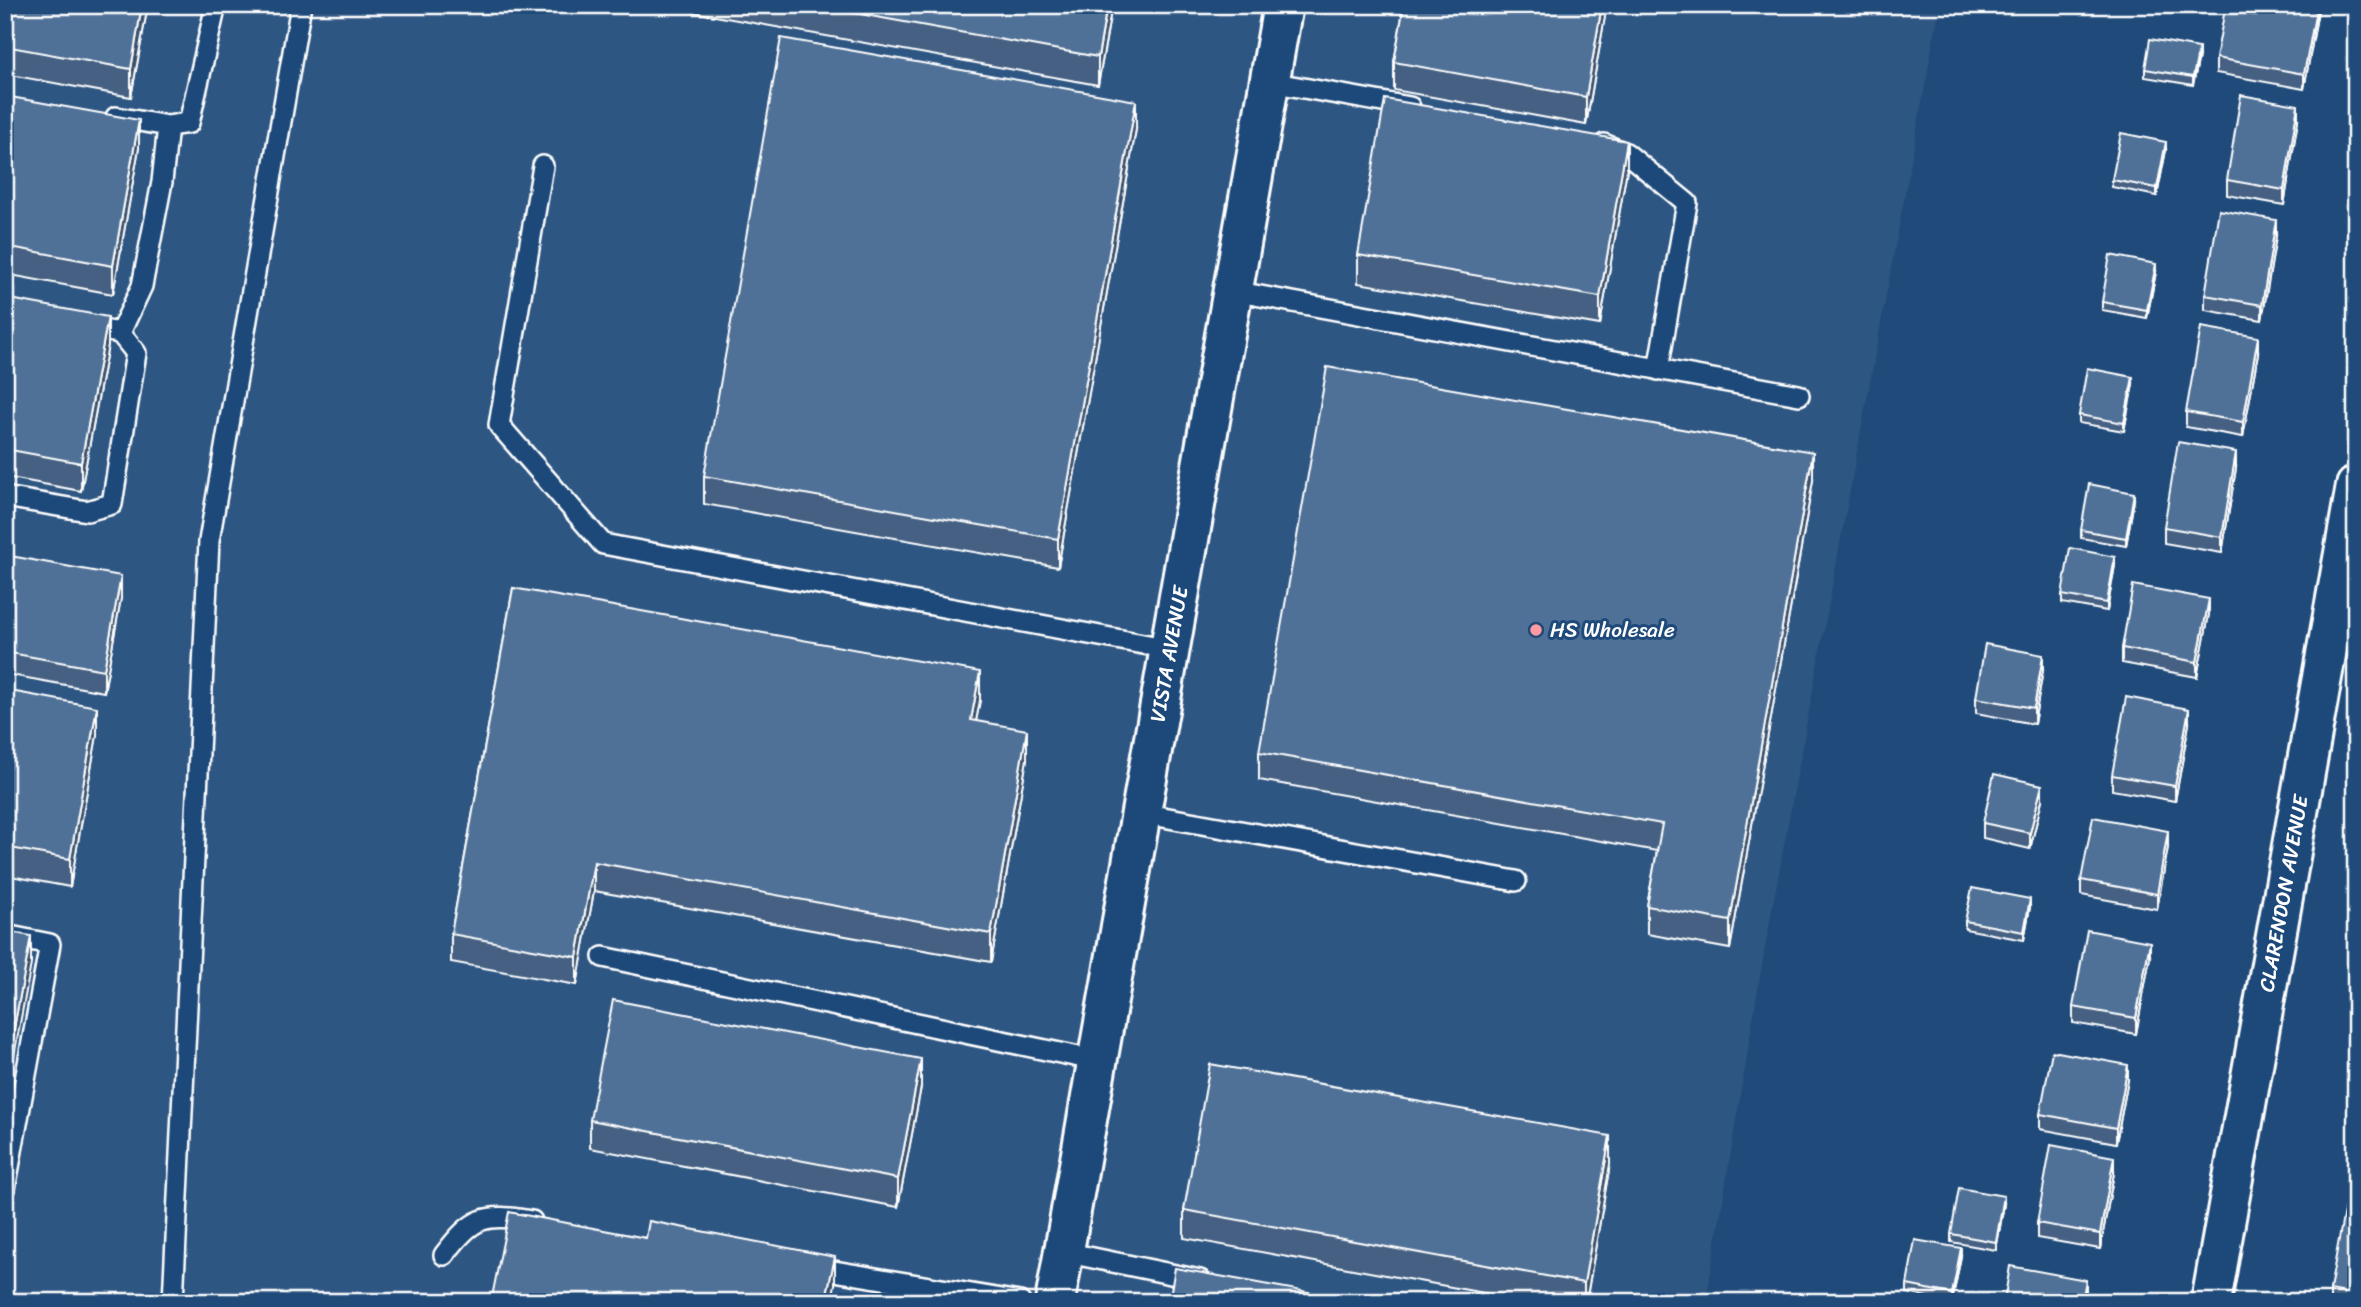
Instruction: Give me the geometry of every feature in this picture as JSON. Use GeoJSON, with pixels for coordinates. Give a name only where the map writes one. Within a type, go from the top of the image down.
{"type":"FeatureCollection","features":[{"type":"Feature","properties":{"kind":"street","name":"VISTA AVENUE"},"geometry":{"type":"LineString","coordinates":[[1055,1302],[1283,5]]}},
{"type":"Feature","properties":{"kind":"street","name":"CLARENDON AVENUE"},"geometry":{"type":"LineString","coordinates":[[2211,1302],[2356,486]]}},
{"type":"Feature","properties":{"kind":"lane"},"geometry":{"type":"LineString","coordinates":[[100,114],[168,126],[189,123],[216,5]]}},
{"type":"Feature","properties":{"kind":"lane"},"geometry":{"type":"LineString","coordinates":[[173,1302],[209,541],[301,5]]}},
{"type":"Feature","properties":{"kind":"lane"},"geometry":{"type":"LineString","coordinates":[[1270,82],[1432,111]]}},
{"type":"Feature","properties":{"kind":"lane"},"geometry":{"type":"LineString","coordinates":[[120,333],[142,285],[162,182],[168,126]]}},
{"type":"Feature","properties":{"kind":"lane"},"geometry":{"type":"LineString","coordinates":[[1581,137],[1626,153],[1688,203],[1658,370]]}},
{"type":"Feature","properties":{"kind":"lane"},"geometry":{"type":"LineString","coordinates":[[542,166],[499,425],[603,544],[1170,649]]}},
{"type":"Feature","properties":{"kind":"lane"},"geometry":{"type":"LineString","coordinates":[[1233,291],[1798,395]]}},
{"type":"Feature","properties":{"kind":"lane"},"geometry":{"type":"LineString","coordinates":[[5,497],[87,511],[112,504],[136,353],[120,333],[69,325]]}},
{"type":"Feature","properties":{"kind":"lane"},"geometry":{"type":"LineString","coordinates":[[1141,813],[1516,881]]}},
{"type":"Feature","properties":{"kind":"lane"},"geometry":{"type":"LineString","coordinates":[[5,935],[50,944],[5,1189]]}},
{"type":"Feature","properties":{"kind":"lane"},"geometry":{"type":"LineString","coordinates":[[603,957],[1098,1061]]}},
{"type":"Feature","properties":{"kind":"lane"},"geometry":{"type":"LineString","coordinates":[[444,1255],[458,1237],[485,1217],[500,1215],[555,1224]]}},
{"type":"Feature","properties":{"kind":"lane"},"geometry":{"type":"LineString","coordinates":[[1064,1252],[1215,1283]]}},
{"type":"Feature","properties":{"kind":"lane"},"geometry":{"type":"LineString","coordinates":[[787,1263],[1020,1302]]}},
{"type":"Feature","properties":{"kind":"shaded area"},"geometry":{"type":"Polygon","coordinates":[[[5,5],[1940,5],[1764,953],[1706,1302],[5,1302],[5,5]]]}},
{"type":"Feature","properties":{"kind":"building"},"geometry":{"type":"Polygon","coordinates":[[[5,5],[142,5],[131,69],[5,46],[5,5]]]}},
{"type":"Feature","properties":{"kind":"building"},"geometry":{"type":"Polygon","coordinates":[[[810,5],[1107,5],[1098,57],[810,5]]]}},
{"type":"Feature","properties":{"kind":"building"},"geometry":{"type":"Polygon","coordinates":[[[1404,5],[1602,5],[1586,97],[1394,62],[1404,5]]]}},
{"type":"Feature","properties":{"kind":"building"},"geometry":{"type":"Polygon","coordinates":[[[2257,5],[2317,5],[2304,74],[2216,58],[2225,9],[2256,15],[2257,5]]]}},
{"type":"Feature","properties":{"kind":"building"},"geometry":{"type":"Polygon","coordinates":[[[781,38],[1136,101],[1058,539],[704,476],[781,38]]]}},
{"type":"Feature","properties":{"kind":"building"},"geometry":{"type":"Polygon","coordinates":[[[2150,39],[2199,48],[2193,77],[2145,69],[2150,39]]]}},
{"type":"Feature","properties":{"kind":"building"},"geometry":{"type":"Polygon","coordinates":[[[2241,95],[2298,105],[2284,190],[2227,180],[2241,95]]]}},
{"type":"Feature","properties":{"kind":"building"},"geometry":{"type":"Polygon","coordinates":[[[5,96],[139,120],[113,266],[5,246],[5,96]]]}},
{"type":"Feature","properties":{"kind":"building"},"geometry":{"type":"Polygon","coordinates":[[[1385,99],[1627,141],[1600,297],[1358,255],[1385,99]]]}},
{"type":"Feature","properties":{"kind":"building"},"geometry":{"type":"Polygon","coordinates":[[[2121,133],[2166,142],[2157,188],[2112,180],[2121,133]]]}},
{"type":"Feature","properties":{"kind":"building"},"geometry":{"type":"Polygon","coordinates":[[[2219,210],[2276,220],[2262,305],[2205,295],[2219,210]]]}},
{"type":"Feature","properties":{"kind":"building"},"geometry":{"type":"Polygon","coordinates":[[[2110,255],[2156,264],[2147,310],[2102,302],[2110,255]]]}},
{"type":"Feature","properties":{"kind":"building"},"geometry":{"type":"Polygon","coordinates":[[[5,298],[108,317],[81,463],[5,449],[5,298]]]}},
{"type":"Feature","properties":{"kind":"building"},"geometry":{"type":"Polygon","coordinates":[[[2201,327],[2258,337],[2243,422],[2186,412],[2201,327]]]}},
{"type":"Feature","properties":{"kind":"building","name":"HS Wholesale"},"geometry":{"type":"Polygon","coordinates":[[[1327,367],[1813,452],[1730,921],[1647,906],[1662,824],[1259,752],[1327,367]]]}},
{"type":"Feature","properties":{"kind":"building"},"geometry":{"type":"Polygon","coordinates":[[[2087,368],[2133,377],[2124,423],[2079,415],[2087,368]]]}},
{"type":"Feature","properties":{"kind":"building"},"geometry":{"type":"Polygon","coordinates":[[[2178,442],[2236,452],[2222,537],[2164,527],[2178,442]]]}},
{"type":"Feature","properties":{"kind":"building"},"geometry":{"type":"Polygon","coordinates":[[[2089,484],[2134,493],[2126,538],[2081,530],[2089,484]]]}},
{"type":"Feature","properties":{"kind":"building"},"geometry":{"type":"Polygon","coordinates":[[[2070,548],[2115,557],[2107,603],[2062,595],[2070,548]]]}},
{"type":"Feature","properties":{"kind":"building"},"geometry":{"type":"Polygon","coordinates":[[[5,555],[121,576],[104,670],[5,652],[5,555]]]}},
{"type":"Feature","properties":{"kind":"building"},"geometry":{"type":"Polygon","coordinates":[[[2133,585],[2209,599],[2197,662],[2122,648],[2133,585]]]}},
{"type":"Feature","properties":{"kind":"building"},"geometry":{"type":"Polygon","coordinates":[[[513,588],[980,672],[971,720],[1027,730],[991,934],[594,862],[577,957],[451,934],[513,588]]]}},
{"type":"Feature","properties":{"kind":"building"},"geometry":{"type":"Polygon","coordinates":[[[1985,644],[2043,655],[2034,708],[1976,698],[1985,644]]]}},
{"type":"Feature","properties":{"kind":"building"},"geometry":{"type":"Polygon","coordinates":[[[5,690],[97,707],[70,859],[5,847],[5,690]]]}},
{"type":"Feature","properties":{"kind":"building"},"geometry":{"type":"Polygon","coordinates":[[[2126,697],[2189,709],[2175,786],[2112,775],[2126,697]]]}},
{"type":"Feature","properties":{"kind":"building"},"geometry":{"type":"Polygon","coordinates":[[[1994,774],[2042,785],[2030,833],[1983,823],[1994,774]]]}},
{"type":"Feature","properties":{"kind":"building"},"geometry":{"type":"Polygon","coordinates":[[[2093,817],[2168,831],[2157,894],[2081,880],[2093,817]]]}},
{"type":"Feature","properties":{"kind":"building"},"geometry":{"type":"Polygon","coordinates":[[[1972,888],[2030,899],[2024,932],[1965,921],[1972,888]]]}},
{"type":"Feature","properties":{"kind":"building"},"geometry":{"type":"Polygon","coordinates":[[[2087,930],[2150,942],[2136,1018],[2073,1007],[2087,930]]]}},
{"type":"Feature","properties":{"kind":"building"},"geometry":{"type":"Polygon","coordinates":[[[5,931],[31,936],[5,1077],[5,931]]]}},
{"type":"Feature","properties":{"kind":"building"},"geometry":{"type":"Polygon","coordinates":[[[613,1000],[921,1059],[898,1179],[590,1120],[613,1000]]]}},
{"type":"Feature","properties":{"kind":"building"},"geometry":{"type":"Polygon","coordinates":[[[2052,1051],[2128,1065],[2116,1128],[2040,1114],[2052,1051]]]}},
{"type":"Feature","properties":{"kind":"building"},"geometry":{"type":"Polygon","coordinates":[[[1210,1064],[1610,1136],[1584,1283],[1184,1210],[1210,1064]]]}},
{"type":"Feature","properties":{"kind":"building"},"geometry":{"type":"Polygon","coordinates":[[[2051,1145],[2114,1157],[2100,1234],[2037,1223],[2051,1145]]]}},
{"type":"Feature","properties":{"kind":"building"},"geometry":{"type":"Polygon","coordinates":[[[2356,1156],[2356,1179],[2352,1178],[2356,1156]]]}},
{"type":"Feature","properties":{"kind":"building"},"geometry":{"type":"Polygon","coordinates":[[[1959,1188],[2004,1196],[1996,1242],[1951,1234],[1959,1188]]]}},
{"type":"Feature","properties":{"kind":"building"},"geometry":{"type":"Polygon","coordinates":[[[2347,1194],[2356,1195],[2356,1295],[2330,1290],[2347,1194]]]}},
{"type":"Feature","properties":{"kind":"building"},"geometry":{"type":"Polygon","coordinates":[[[509,1212],[646,1238],[649,1221],[835,1257],[826,1298],[844,1302],[491,1302],[509,1212]]]}},
{"type":"Feature","properties":{"kind":"building"},"geometry":{"type":"Polygon","coordinates":[[[1915,1240],[1961,1248],[1952,1294],[1907,1285],[1915,1240]]]}},
{"type":"Feature","properties":{"kind":"building"},"geometry":{"type":"Polygon","coordinates":[[[2010,1266],[2086,1280],[2082,1302],[2004,1302],[2010,1266]]]}},
{"type":"Feature","properties":{"kind":"building"},"geometry":{"type":"Polygon","coordinates":[[[1175,1268],[1363,1302],[1169,1302],[1175,1268]]]}},
{"type":"Feature","properties":{"kind":"place","name":"HS Wholesale"},"geometry":{"type":"Point","coordinates":[1536,630]}}]}
